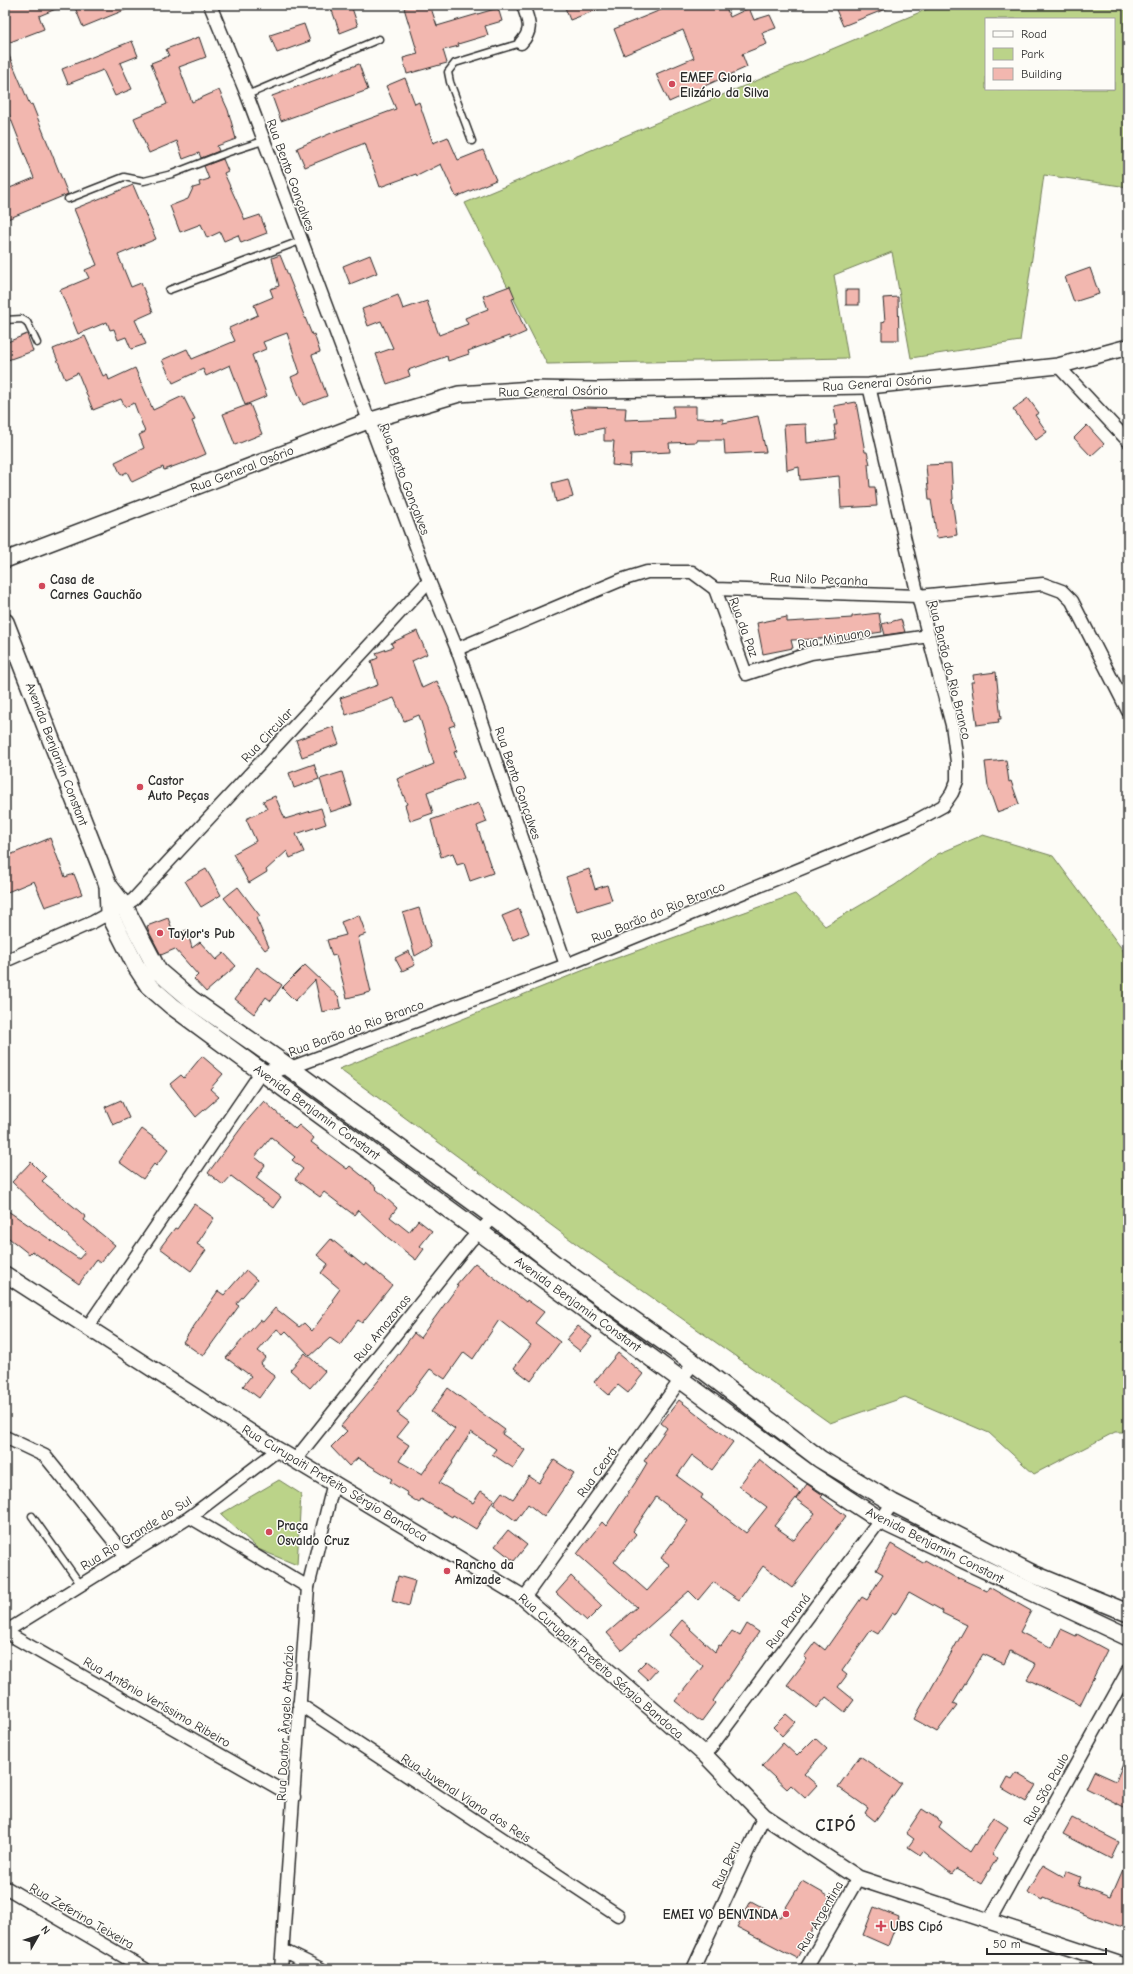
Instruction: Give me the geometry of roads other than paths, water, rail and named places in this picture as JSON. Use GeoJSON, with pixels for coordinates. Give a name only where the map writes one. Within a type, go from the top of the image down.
{"type":"FeatureCollection","features":[{"type":"Feature","properties":{"kind":"main road","name":"Avenida Benjamin Constant"},"geometry":{"type":"LineString","coordinates":[[5,622],[108,885],[136,966],[149,986],[172,1006],[808,1473],[880,1520],[1128,1637]]}},
{"type":"Feature","properties":{"kind":"main road","name":"Avenida Benjamin Constant"},"geometry":{"type":"LineString","coordinates":[[116,910],[158,971],[192,1000],[290,1068],[494,1216],[557,1266],[694,1363],[820,1459],[893,1503],[1032,1574],[1128,1613]]}},
{"type":"Feature","properties":{"kind":"street","name":"Rua Bento Gonçalves"},"geometry":{"type":"LineString","coordinates":[[210,5],[247,95],[300,242],[429,581],[457,649],[566,965]]}},
{"type":"Feature","properties":{"kind":"street"},"geometry":{"type":"LineString","coordinates":[[521,43],[527,37],[530,28],[523,5]]}},
{"type":"Feature","properties":{"kind":"street","name":"Rua General Osório"},"geometry":{"type":"LineString","coordinates":[[5,560],[368,421],[459,394],[518,390],[869,386],[1058,366],[1128,347]]}},
{"type":"Feature","properties":{"kind":"street"},"geometry":{"type":"LineString","coordinates":[[1058,366],[1128,441]]}},
{"type":"Feature","properties":{"kind":"street","name":"Rua Barão do Rio Branco"},"geometry":{"type":"LineString","coordinates":[[262,1071],[290,1068],[566,965],[910,824],[943,806],[952,793],[957,781],[957,762],[952,725],[918,596],[869,386]]}},
{"type":"Feature","properties":{"kind":"street"},"geometry":{"type":"LineString","coordinates":[[457,649],[621,580],[647,572],[692,572],[715,589]]}},
{"type":"Feature","properties":{"kind":"street","name":"Rua Circular"},"geometry":{"type":"LineString","coordinates":[[5,961],[116,910],[134,900],[429,581]]}},
{"type":"Feature","properties":{"kind":"street","name":"Rua Nilo Peçanha"},"geometry":{"type":"LineString","coordinates":[[715,589],[918,596],[1043,584],[1062,591],[1072,601],[1128,711]]}},
{"type":"Feature","properties":{"kind":"street","name":"Rua da Paz"},"geometry":{"type":"LineString","coordinates":[[715,589],[746,674]]}},
{"type":"Feature","properties":{"kind":"street","name":"Rua Minuano"},"geometry":{"type":"LineString","coordinates":[[746,674],[812,653],[929,636]]}},
{"type":"Feature","properties":{"kind":"street"},"geometry":{"type":"LineString","coordinates":[[87,1328],[262,1071]]}},
{"type":"Feature","properties":{"kind":"street","name":"Rua Amazonas"},"geometry":{"type":"LineString","coordinates":[[295,1460],[478,1231],[494,1216]]}},
{"type":"Feature","properties":{"kind":"street","name":"Rua Curupaiti Prefeito Sérgio Bandoca"},"geometry":{"type":"LineString","coordinates":[[5,1274],[278,1450],[334,1482],[524,1598],[705,1755],[764,1816],[858,1878],[1128,1967]]}},
{"type":"Feature","properties":{"kind":"street","name":"Rua Ceará"},"geometry":{"type":"LineString","coordinates":[[524,1598],[694,1363]]}},
{"type":"Feature","properties":{"kind":"street"},"geometry":{"type":"LineString","coordinates":[[5,1437],[45,1456],[126,1556]]}},
{"type":"Feature","properties":{"kind":"street","name":"Rua Rio Grande do Sul"},"geometry":{"type":"LineString","coordinates":[[5,1632],[190,1517],[278,1450]]}},
{"type":"Feature","properties":{"kind":"street","name":"Rua Doutor Ângelo Atanázio"},"geometry":{"type":"LineString","coordinates":[[282,1969],[308,1587],[334,1482]]}},
{"type":"Feature","properties":{"kind":"street","name":"Rua Paraná"},"geometry":{"type":"LineString","coordinates":[[705,1755],[868,1539],[893,1503]]}},
{"type":"Feature","properties":{"kind":"street"},"geometry":{"type":"LineString","coordinates":[[190,1517],[308,1587]]}},
{"type":"Feature","properties":{"kind":"street","name":"Rua Antônio Veríssimo Ribeiro"},"geometry":{"type":"LineString","coordinates":[[5,1632],[294,1797]]}},
{"type":"Feature","properties":{"kind":"street","name":"Rua São Paulo"},"geometry":{"type":"LineString","coordinates":[[989,1921],[1128,1670]]}},
{"type":"Feature","properties":{"kind":"street","name":"Rua Juvenal Viana dos Reis"},"geometry":{"type":"LineString","coordinates":[[299,1704],[618,1915]]}},
{"type":"Feature","properties":{"kind":"street","name":"Rua Peru"},"geometry":{"type":"LineString","coordinates":[[693,1969],[764,1816]]}},
{"type":"Feature","properties":{"kind":"street","name":"Rua Argentina"},"geometry":{"type":"LineString","coordinates":[[806,1969],[858,1878]]}},
{"type":"Feature","properties":{"kind":"street","name":"Rua Zeferino Teixeira"},"geometry":{"type":"LineString","coordinates":[[5,1887],[145,1969]]}},
{"type":"Feature","properties":{"kind":"street"},"geometry":{"type":"LineString","coordinates":[[284,1951],[321,1969]]}},
{"type":"Feature","properties":{"kind":"lane"},"geometry":{"type":"LineString","coordinates":[[247,95],[379,39]]}},
{"type":"Feature","properties":{"kind":"lane"},"geometry":{"type":"LineString","coordinates":[[472,141],[450,82],[448,72],[455,63],[521,43]]}},
{"type":"Feature","properties":{"kind":"lane"},"geometry":{"type":"LineString","coordinates":[[68,200],[124,177],[144,181],[172,174],[226,153],[264,141]]}},
{"type":"Feature","properties":{"kind":"lane"},"geometry":{"type":"LineString","coordinates":[[169,290],[300,242]]}},
{"type":"Feature","properties":{"kind":"lane"},"geometry":{"type":"LineString","coordinates":[[5,320],[22,318],[27,322],[37,343]]}},
{"type":"Feature","properties":{"kind":"lane"},"geometry":{"type":"LineString","coordinates":[[32,1516],[81,1585]]}},
{"type":"Feature","properties":{"kind":"place","name":"EMEF Gloria Elizário da Silva"},"geometry":{"type":"Point","coordinates":[672,84]}},
{"type":"Feature","properties":{"kind":"place","name":"Casa de Carnes Gauchão"},"geometry":{"type":"Point","coordinates":[42,586]}},
{"type":"Feature","properties":{"kind":"place","name":"Castor Auto Peças"},"geometry":{"type":"Point","coordinates":[140,787]}},
{"type":"Feature","properties":{"kind":"place","name":"Taylor's Pub"},"geometry":{"type":"Point","coordinates":[160,933]}},
{"type":"Feature","properties":{"kind":"place","name":"Praça Osvaldo Cruz"},"geometry":{"type":"Point","coordinates":[269,1532]}},
{"type":"Feature","properties":{"kind":"place","name":"Rancho da Amizade"},"geometry":{"type":"Point","coordinates":[447,1571]}},
{"type":"Feature","properties":{"kind":"place","name":"EMEI VO BENVINDA"},"geometry":{"type":"Point","coordinates":[786,1914]}},
{"type":"Feature","properties":{"kind":"place","name":"UBS Cipó"},"geometry":{"type":"Point","coordinates":[881,1926]}},
{"type":"Feature","properties":{"kind":"district","name":"CIPÓ"},"geometry":{"type":"Point","coordinates":[836,1825]}}]}
